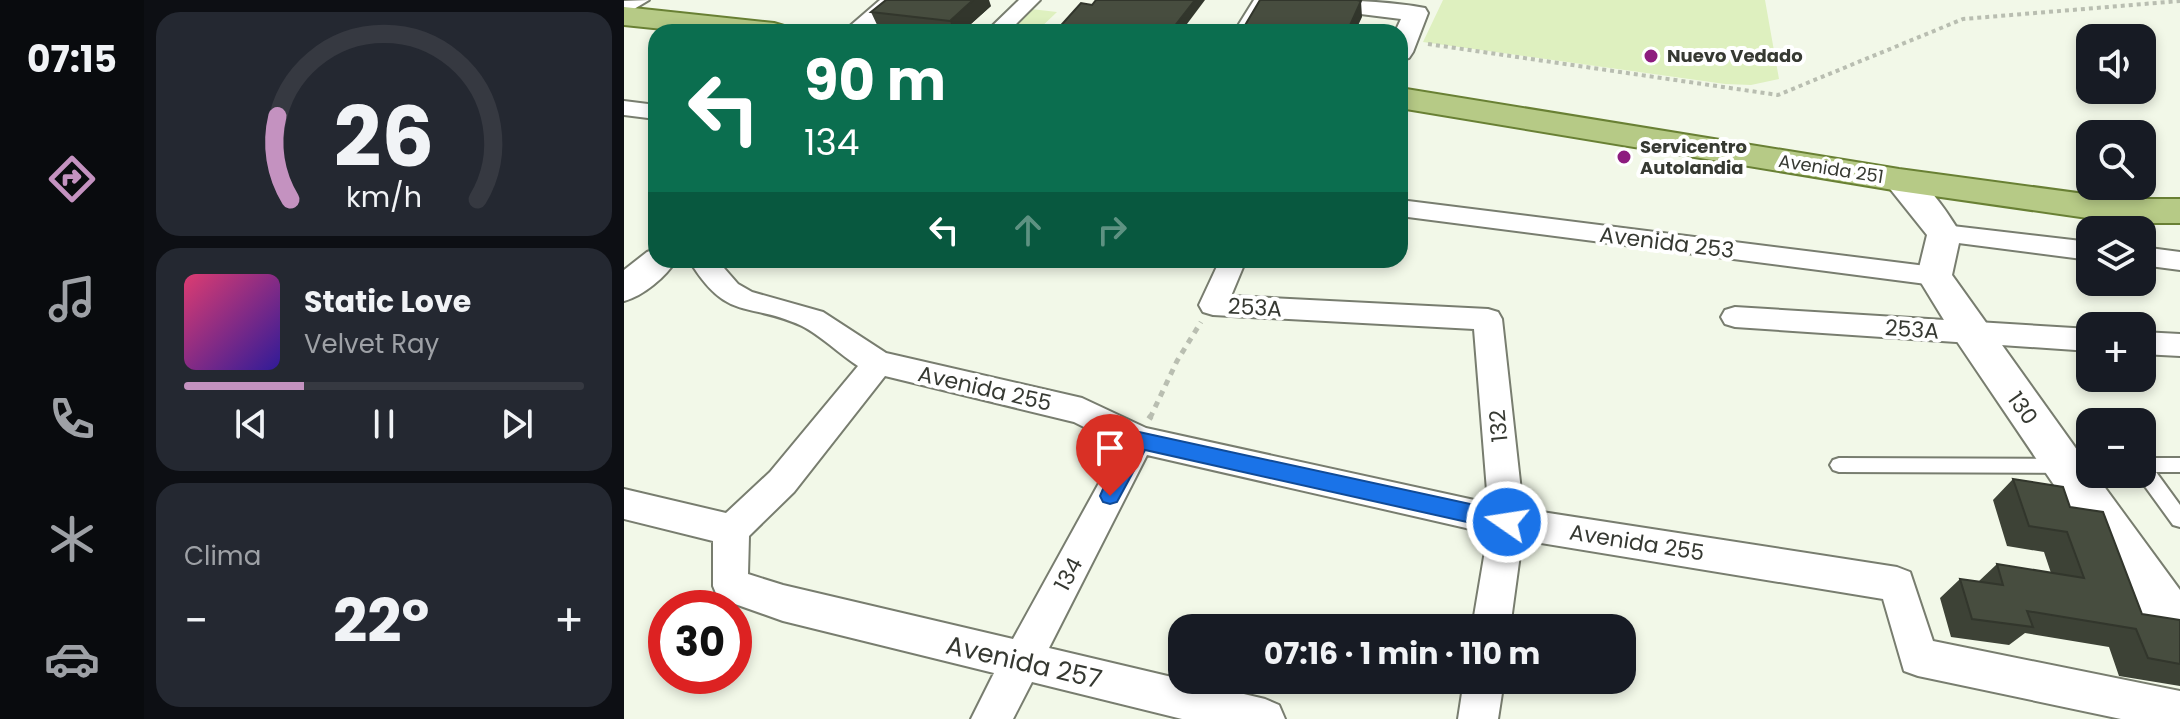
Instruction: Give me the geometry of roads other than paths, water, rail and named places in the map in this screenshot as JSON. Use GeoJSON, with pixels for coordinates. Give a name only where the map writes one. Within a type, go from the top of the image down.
{"type":"FeatureCollection","features":[{"type":"Feature","properties":{"kind":"main road"},"geometry":{"type":"LineString","coordinates":[[624,16],[699,24]]}},
{"type":"Feature","properties":{"kind":"main road","name":"Avenida 251"},"geometry":{"type":"LineString","coordinates":[[1408,99],[1899,180],[2122,211],[2180,211]]}},
{"type":"Feature","properties":{"kind":"street"},"geometry":{"type":"LineString","coordinates":[[624,9],[639,0]]}},
{"type":"Feature","properties":{"kind":"street"},"geometry":{"type":"LineString","coordinates":[[866,24],[895,0]]}},
{"type":"Feature","properties":{"kind":"street"},"geometry":{"type":"LineString","coordinates":[[1004,24],[1030,0]]}},
{"type":"Feature","properties":{"kind":"street"},"geometry":{"type":"LineString","coordinates":[[1304,0],[1405,22]]}},
{"type":"Feature","properties":{"kind":"street"},"geometry":{"type":"LineString","coordinates":[[624,108],[648,111]]}},
{"type":"Feature","properties":{"kind":"street"},"geometry":{"type":"LineString","coordinates":[[1899,180],[1912,191],[1944,234],[2076,249]]}},
{"type":"Feature","properties":{"kind":"street","name":"Avenida 253"},"geometry":{"type":"LineString","coordinates":[[1408,209],[1934,276]]}},
{"type":"Feature","properties":{"kind":"street"},"geometry":{"type":"LineString","coordinates":[[1934,276],[1944,234]]}},
{"type":"Feature","properties":{"kind":"street"},"geometry":{"type":"LineString","coordinates":[[2156,258],[2180,261]]}},
{"type":"Feature","properties":{"kind":"street"},"geometry":{"type":"LineString","coordinates":[[624,289],[649,268]]}},
{"type":"Feature","properties":{"kind":"street","name":"Avenida 255"},"geometry":{"type":"LineString","coordinates":[[709,268],[728,291],[743,300],[813,319],[878,363],[1082,411],[1139,440],[1507,522],[1897,584],[1918,657],[2180,711]]}},
{"type":"Feature","properties":{"kind":"street","name":"253A"},"geometry":{"type":"LineString","coordinates":[[1229,268],[1213,305],[1488,319]]}},
{"type":"Feature","properties":{"kind":"street","name":"130"},"geometry":{"type":"LineString","coordinates":[[1934,276],[1971,333],[2076,465]]}},
{"type":"Feature","properties":{"kind":"street","name":"253A"},"geometry":{"type":"LineString","coordinates":[[1735,317],[2076,339]]}},
{"type":"Feature","properties":{"kind":"street","name":"132"},"geometry":{"type":"LineString","coordinates":[[1488,319],[1507,522],[1493,614]]}},
{"type":"Feature","properties":{"kind":"street"},"geometry":{"type":"LineString","coordinates":[[2156,344],[2180,345]]}},
{"type":"Feature","properties":{"kind":"street"},"geometry":{"type":"LineString","coordinates":[[624,504],[732,530],[782,482],[878,363]]}},
{"type":"Feature","properties":{"kind":"street","name":"134"},"geometry":{"type":"LineString","coordinates":[[991,719],[1139,440]]}},
{"type":"Feature","properties":{"kind":"street","name":"130"},"geometry":{"type":"LineString","coordinates":[[2091,488],[2180,630]]}},
{"type":"Feature","properties":{"kind":"street","name":"Avenida 257"},"geometry":{"type":"LineString","coordinates":[[732,530],[729,562],[731,586],[783,603],[1265,719]]}},
{"type":"Feature","properties":{"kind":"street"},"geometry":{"type":"LineString","coordinates":[[1478,719],[1482,694]]}},
{"type":"Feature","properties":{"kind":"lane"},"geometry":{"type":"LineString","coordinates":[[1244,24],[1259,0]]}},
{"type":"Feature","properties":{"kind":"lane"},"geometry":{"type":"LineString","coordinates":[[1839,465],[2076,466]]}},
{"type":"Feature","properties":{"kind":"lane"},"geometry":{"type":"LineString","coordinates":[[2156,466],[2180,465]]}},
{"type":"Feature","properties":{"kind":"lane"},"geometry":{"type":"LineString","coordinates":[[2156,486],[2180,519]]}},
{"type":"Feature","properties":{"kind":"place","name":"Nuevo Vedado"},"geometry":{"type":"Point","coordinates":[1651,56]}},
{"type":"Feature","properties":{"kind":"place","name":"Servicentro Autolandia"},"geometry":{"type":"Point","coordinates":[1624,157]}}]}
